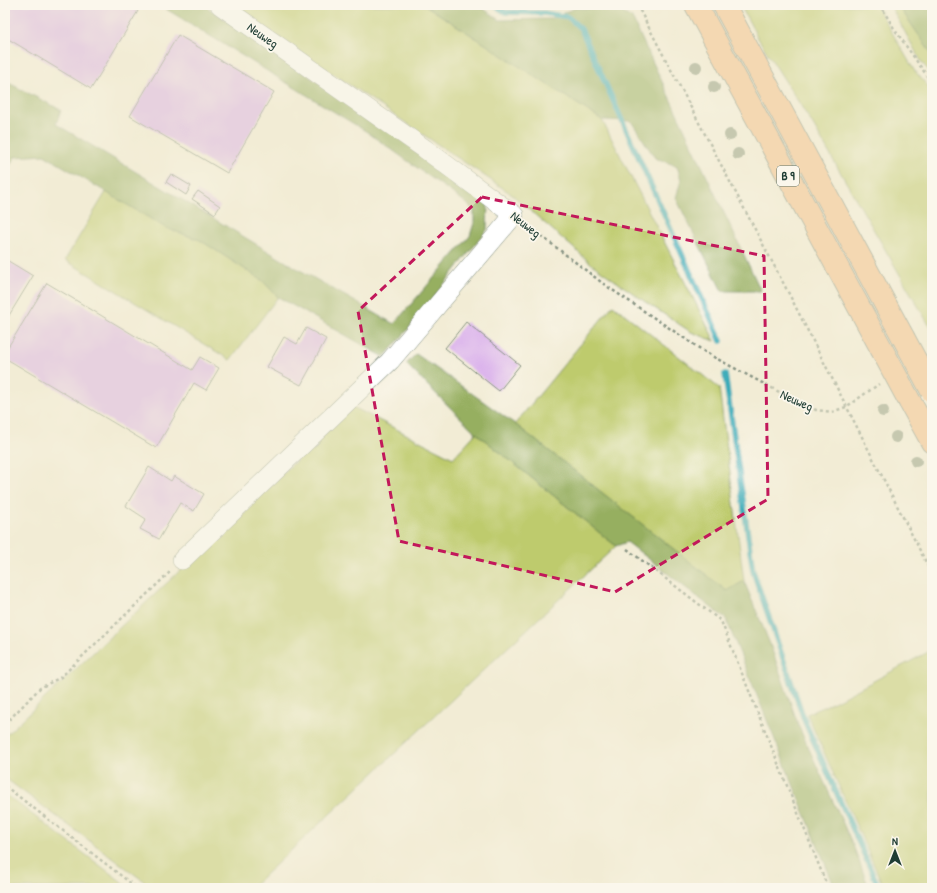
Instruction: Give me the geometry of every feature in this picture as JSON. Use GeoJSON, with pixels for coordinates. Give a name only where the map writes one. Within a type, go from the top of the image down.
{"type":"FeatureCollection","features":[{"type":"Feature","properties":{"kind":"highway","name":"B 9"},"geometry":{"type":"LineString","coordinates":[[696,5],[932,442]]}},
{"type":"Feature","properties":{"kind":"highway","name":"B 9"},"geometry":{"type":"LineString","coordinates":[[724,5],[932,391]]}},
{"type":"Feature","properties":{"kind":"lane","name":"Neuweg"},"geometry":{"type":"LineString","coordinates":[[220,5],[424,149],[514,215]]}},
{"type":"Feature","properties":{"kind":"lane"},"geometry":{"type":"LineString","coordinates":[[182,560],[390,361],[514,215]]}},
{"type":"Feature","properties":{"kind":"path"},"geometry":{"type":"LineString","coordinates":[[637,5],[932,574]]}},
{"type":"Feature","properties":{"kind":"path"},"geometry":{"type":"LineString","coordinates":[[880,5],[895,30],[932,83]]}},
{"type":"Feature","properties":{"kind":"path","name":"Neuweg"},"geometry":{"type":"LineString","coordinates":[[514,215],[605,285],[708,354],[816,410],[832,412],[846,407]]}},
{"type":"Feature","properties":{"kind":"path"},"geometry":{"type":"LineString","coordinates":[[846,407],[876,386]]}},
{"type":"Feature","properties":{"kind":"path"},"geometry":{"type":"LineString","coordinates":[[627,549],[720,621],[828,888]]}},
{"type":"Feature","properties":{"kind":"path"},"geometry":{"type":"LineString","coordinates":[[5,724],[40,688],[61,678],[182,560]]}},
{"type":"Feature","properties":{"kind":"path"},"geometry":{"type":"LineString","coordinates":[[5,786],[136,888]]}},
{"type":"Feature","properties":{"kind":"highlighted area"},"geometry":{"type":"Polygon","coordinates":[[[482,197],[764,256],[768,499],[615,592],[399,541],[358,311],[482,197]]]}},
{"type":"Feature","properties":{"kind":"green space"},"geometry":{"type":"Polygon","coordinates":[[[169,5],[204,5],[477,190],[488,202],[487,230],[406,332],[384,357],[278,297],[263,281],[200,240],[166,228],[44,155],[15,157],[5,173],[5,81],[61,110],[56,124],[286,262],[394,324],[470,236],[474,223],[474,211],[465,202],[367,132],[166,9],[169,5]]]}},
{"type":"Feature","properties":{"kind":"green space"},"geometry":{"type":"Polygon","coordinates":[[[231,5],[425,5],[602,120],[715,341],[691,332],[644,301],[593,265],[510,193],[231,5]]]}},
{"type":"Feature","properties":{"kind":"green space"},"geometry":{"type":"Polygon","coordinates":[[[425,5],[478,5],[500,20],[550,19],[575,8],[616,9],[632,18],[761,291],[722,291],[676,198],[681,180],[677,166],[655,158],[631,121],[602,120],[425,5]]]}},
{"type":"Feature","properties":{"kind":"green space"},"geometry":{"type":"Polygon","coordinates":[[[740,5],[876,5],[914,70],[932,91],[932,330],[810,120],[759,40],[740,5]]]}},
{"type":"Feature","properties":{"kind":"green space"},"geometry":{"type":"Polygon","coordinates":[[[890,5],[898,5],[932,54],[932,74],[922,63],[890,5]]]}},
{"type":"Feature","properties":{"kind":"green space"},"geometry":{"type":"Polygon","coordinates":[[[898,5],[932,5],[932,54],[898,5]]]}},
{"type":"Feature","properties":{"kind":"green space"},"geometry":{"type":"Polygon","coordinates":[[[106,192],[166,228],[200,240],[263,281],[278,297],[230,360],[65,260],[106,192]]]}},
{"type":"Feature","properties":{"kind":"green space"},"geometry":{"type":"Polygon","coordinates":[[[613,305],[719,388],[744,581],[727,592],[515,424],[613,305]]]}},
{"type":"Feature","properties":{"kind":"green space"},"geometry":{"type":"Polygon","coordinates":[[[416,354],[515,424],[727,591],[744,581],[770,644],[799,727],[853,845],[869,888],[835,888],[726,619],[627,542],[616,546],[476,433],[406,364],[416,354]]]}},
{"type":"Feature","properties":{"kind":"green space"},"geometry":{"type":"Polygon","coordinates":[[[353,407],[453,458],[476,433],[616,546],[251,888],[153,888],[5,778],[5,736],[353,407]]]}},
{"type":"Feature","properties":{"kind":"green space"},"geometry":{"type":"Polygon","coordinates":[[[932,650],[932,888],[884,888],[807,714],[834,702],[932,650]]]}},
{"type":"Feature","properties":{"kind":"green space"},"geometry":{"type":"Polygon","coordinates":[[[5,794],[130,888],[5,888],[5,794]]]}},
{"type":"Feature","properties":{"kind":"building"},"geometry":{"type":"Polygon","coordinates":[[[5,5],[127,5],[138,11],[91,89],[5,37],[5,5]]]}},
{"type":"Feature","properties":{"kind":"building"},"geometry":{"type":"Polygon","coordinates":[[[178,35],[274,92],[227,173],[130,116],[178,35]]]}},
{"type":"Feature","properties":{"kind":"building"},"geometry":{"type":"Polygon","coordinates":[[[171,174],[191,186],[186,195],[166,182],[171,174]]]}},
{"type":"Feature","properties":{"kind":"building"},"geometry":{"type":"Polygon","coordinates":[[[198,191],[220,206],[215,214],[192,199],[198,191]]]}},
{"type":"Feature","properties":{"kind":"building"},"geometry":{"type":"Polygon","coordinates":[[[5,259],[33,276],[5,322],[5,259]]]}},
{"type":"Feature","properties":{"kind":"building"},"geometry":{"type":"Polygon","coordinates":[[[47,283],[192,370],[200,357],[219,368],[206,390],[194,383],[156,448],[5,358],[5,352],[47,283]]]}},
{"type":"Feature","properties":{"kind":"building"},"geometry":{"type":"Polygon","coordinates":[[[466,322],[520,365],[499,391],[445,348],[466,322]]]}},
{"type":"Feature","properties":{"kind":"building"},"geometry":{"type":"Polygon","coordinates":[[[306,328],[326,339],[301,385],[267,367],[284,337],[297,344],[306,328]]]}},
{"type":"Feature","properties":{"kind":"building"},"geometry":{"type":"Polygon","coordinates":[[[149,467],[171,481],[174,476],[204,494],[194,511],[180,503],[159,539],[140,529],[146,519],[126,506],[149,467]]]}},
{"type":"Feature","properties":{"kind":"waterway"},"geometry":{"type":"LineString","coordinates":[[494,5],[505,12],[544,13],[568,17],[581,29],[721,341]]}},
{"type":"Feature","properties":{"kind":"waterway"},"geometry":{"type":"LineString","coordinates":[[725,374],[753,571],[805,722],[879,888]]}}]}
